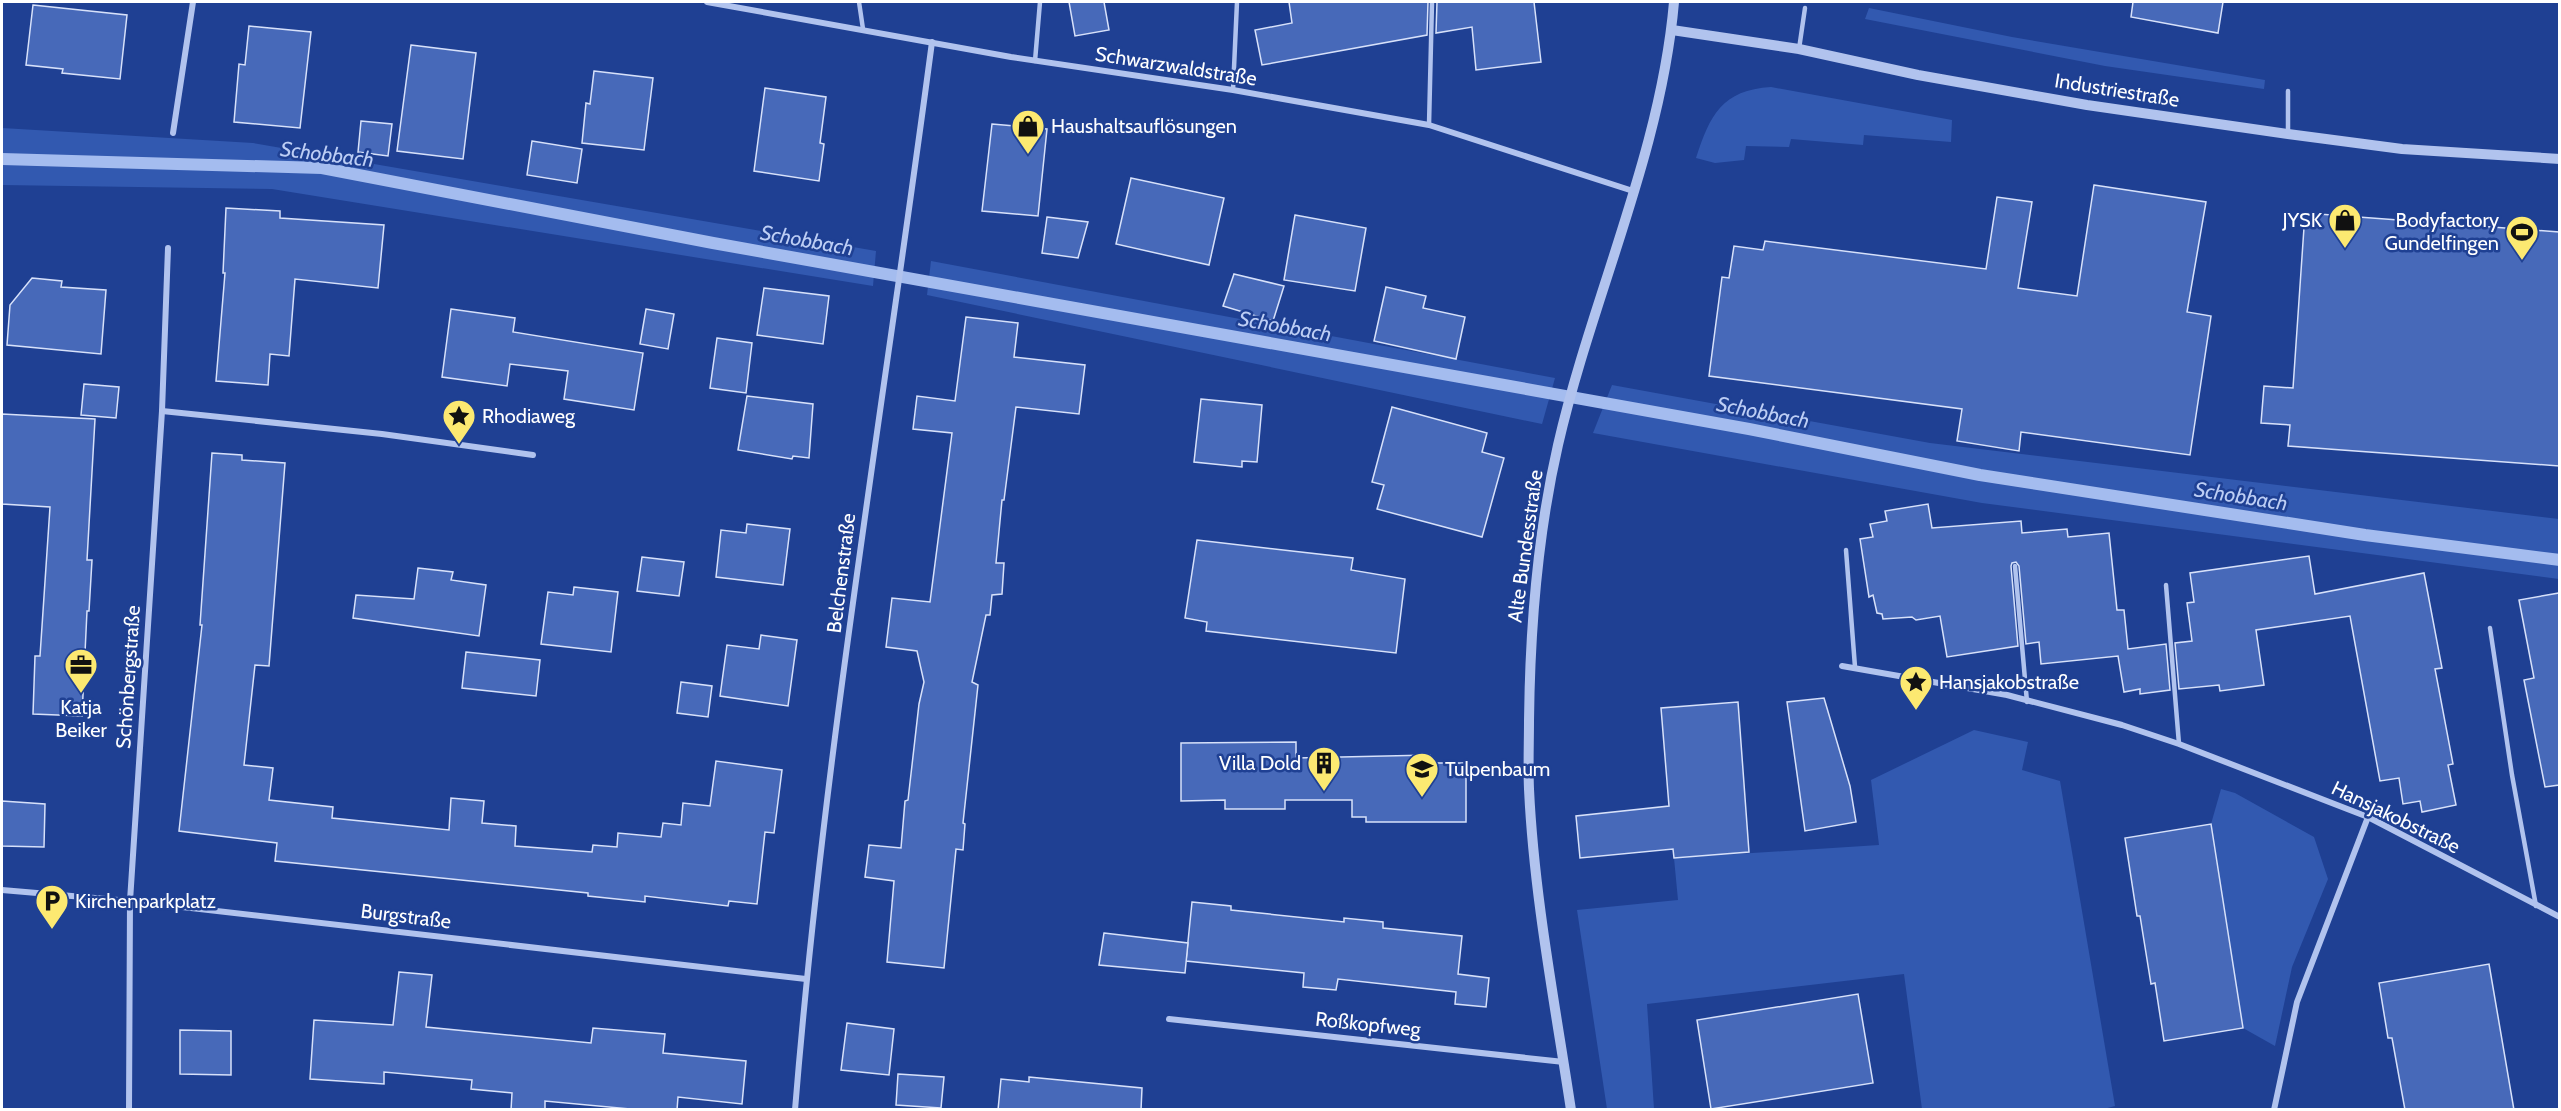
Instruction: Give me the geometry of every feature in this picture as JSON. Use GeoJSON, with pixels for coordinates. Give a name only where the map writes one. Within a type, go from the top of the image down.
{"type":"FeatureCollection","features":[{"type":"Feature","properties":{"kind":"street"},"geometry":{"type":"LineString","coordinates":[[173,133],[193,2]]}},
{"type":"Feature","properties":{"kind":"street","name":"Schwarzwaldstraße"},"geometry":{"type":"LineString","coordinates":[[707,2],[863,28],[1035,61],[1233,90],[1429,125],[1633,191]]}},
{"type":"Feature","properties":{"kind":"street","name":"Alte Bundesstraße"},"geometry":{"type":"LineString","coordinates":[[1571,1110],[1541,909],[1529,789],[1530,659],[1534,583],[1562,427],[1655,117],[1672,30],[1674,2]]}},
{"type":"Feature","properties":{"kind":"street","name":"Industriestraße"},"geometry":{"type":"LineString","coordinates":[[1672,30],[1798,49],[1986,87],[2288,134],[2402,148],[2559,159]]}},
{"type":"Feature","properties":{"kind":"street","name":"Belchenstraße"},"geometry":{"type":"LineString","coordinates":[[795,1110],[806,979],[868,491],[932,42]]}},
{"type":"Feature","properties":{"kind":"street","name":"Schönbergstraße"},"geometry":{"type":"LineString","coordinates":[[129,1110],[130,901],[162,411],[168,248]]}},
{"type":"Feature","properties":{"kind":"street"},"geometry":{"type":"LineString","coordinates":[[162,411],[382,434],[533,455]]}},
{"type":"Feature","properties":{"kind":"street","name":"Hansjakobstraße"},"geometry":{"type":"LineString","coordinates":[[1842,666],[2007,695],[2122,725],[2179,744],[2368,817],[2559,917]]}},
{"type":"Feature","properties":{"kind":"street"},"geometry":{"type":"LineString","coordinates":[[2274,1110],[2297,1002],[2368,817]]}},
{"type":"Feature","properties":{"kind":"street","name":"Burgstraße"},"geometry":{"type":"LineString","coordinates":[[2,890],[130,901],[806,979]]}},
{"type":"Feature","properties":{"kind":"street","name":"Roßkopfweg"},"geometry":{"type":"LineString","coordinates":[[1169,1019],[1564,1062]]}},
{"type":"Feature","properties":{"kind":"lane"},"geometry":{"type":"LineString","coordinates":[[859,2],[863,28]]}},
{"type":"Feature","properties":{"kind":"lane"},"geometry":{"type":"LineString","coordinates":[[1035,61],[1040,2]]}},
{"type":"Feature","properties":{"kind":"lane"},"geometry":{"type":"LineString","coordinates":[[1233,90],[1237,2]]}},
{"type":"Feature","properties":{"kind":"lane"},"geometry":{"type":"LineString","coordinates":[[1429,125],[1432,2]]}},
{"type":"Feature","properties":{"kind":"lane"},"geometry":{"type":"LineString","coordinates":[[1798,49],[1805,8]]}},
{"type":"Feature","properties":{"kind":"lane"},"geometry":{"type":"LineString","coordinates":[[2288,91],[2288,134]]}},
{"type":"Feature","properties":{"kind":"lane"},"geometry":{"type":"LineString","coordinates":[[1846,550],[1855,668]]}},
{"type":"Feature","properties":{"kind":"lane"},"geometry":{"type":"LineString","coordinates":[[2015,566],[2027,702]]}},
{"type":"Feature","properties":{"kind":"lane"},"geometry":{"type":"LineString","coordinates":[[2166,585],[2179,744]]}},
{"type":"Feature","properties":{"kind":"lane"},"geometry":{"type":"LineString","coordinates":[[2490,628],[2512,775],[2536,906]]}},
{"type":"Feature","properties":{"kind":"shaded area"},"geometry":{"type":"Polygon","coordinates":[[[1869,8],[2012,37],[2265,80],[2264,89],[2105,66],[1865,19],[1869,8]]]}},
{"type":"Feature","properties":{"kind":"shaded area"},"geometry":{"type":"Polygon","coordinates":[[[1771,87],[1952,120],[1951,142],[1864,135],[1863,145],[1791,139],[1789,147],[1746,146],[1744,160],[1715,163],[1696,158],[1707,129],[1720,107],[1741,93],[1771,87]]]}},
{"type":"Feature","properties":{"kind":"shaded area"},"geometry":{"type":"Polygon","coordinates":[[[2,128],[253,143],[876,251],[873,286],[272,189],[2,185],[2,128]]]}},
{"type":"Feature","properties":{"kind":"shaded area"},"geometry":{"type":"Polygon","coordinates":[[[931,261],[1555,378],[1542,424],[927,295],[931,261]]]}},
{"type":"Feature","properties":{"kind":"shaded area"},"geometry":{"type":"Polygon","coordinates":[[[1612,385],[1930,443],[2559,519],[2559,579],[1982,503],[1593,433],[1612,385]]]}},
{"type":"Feature","properties":{"kind":"shaded area"},"geometry":{"type":"Polygon","coordinates":[[[1974,730],[2028,742],[2022,770],[2060,781],[2115,1106],[2100,1110],[1922,1109],[1904,974],[1647,1004],[1654,1109],[1607,1109],[1577,910],[1678,900],[1674,858],[1879,845],[1871,780],[1974,730]]]}},
{"type":"Feature","properties":{"kind":"shaded area"},"geometry":{"type":"Polygon","coordinates":[[[2221,789],[2235,793],[2314,837],[2328,879],[2292,967],[2275,1046],[2243,1028],[2211,824],[2221,789]]]}},
{"type":"Feature","properties":{"kind":"building"},"geometry":{"type":"Polygon","coordinates":[[[1069,2],[1104,2],[1109,30],[1075,36],[1069,2]]]}},
{"type":"Feature","properties":{"kind":"building"},"geometry":{"type":"Polygon","coordinates":[[[1289,2],[1428,2],[1427,35],[1262,65],[1255,30],[1292,23],[1289,2]]]}},
{"type":"Feature","properties":{"kind":"building"},"geometry":{"type":"Polygon","coordinates":[[[1437,2],[1534,2],[1541,62],[1476,70],[1472,27],[1436,33],[1437,2]]]}},
{"type":"Feature","properties":{"kind":"building"},"geometry":{"type":"Polygon","coordinates":[[[2133,2],[2223,2],[2218,33],[2131,17],[2133,2]]]}},
{"type":"Feature","properties":{"kind":"building"},"geometry":{"type":"Polygon","coordinates":[[[33,5],[127,15],[120,79],[62,73],[63,69],[26,65],[33,5]]]}},
{"type":"Feature","properties":{"kind":"building"},"geometry":{"type":"Polygon","coordinates":[[[249,26],[311,32],[300,128],[234,122],[239,64],[245,65],[249,26]]]}},
{"type":"Feature","properties":{"kind":"building"},"geometry":{"type":"Polygon","coordinates":[[[411,45],[476,53],[463,159],[397,151],[411,45]]]}},
{"type":"Feature","properties":{"kind":"building"},"geometry":{"type":"Polygon","coordinates":[[[594,71],[653,78],[644,150],[582,143],[586,103],[590,104],[594,71]]]}},
{"type":"Feature","properties":{"kind":"building"},"geometry":{"type":"Polygon","coordinates":[[[765,88],[826,97],[820,143],[824,144],[819,181],[754,171],[765,88]]]}},
{"type":"Feature","properties":{"kind":"building"},"geometry":{"type":"Polygon","coordinates":[[[361,121],[392,124],[388,156],[358,152],[361,121]]]}},
{"type":"Feature","properties":{"kind":"building"},"geometry":{"type":"Polygon","coordinates":[[[992,124],[1047,129],[1038,216],[982,211],[992,124]]]}},
{"type":"Feature","properties":{"kind":"building"},"geometry":{"type":"Polygon","coordinates":[[[532,141],[582,149],[577,183],[527,175],[532,141]]]}},
{"type":"Feature","properties":{"kind":"building"},"geometry":{"type":"Polygon","coordinates":[[[1131,178],[1224,198],[1209,265],[1116,244],[1131,178]]]}},
{"type":"Feature","properties":{"kind":"building"},"geometry":{"type":"Polygon","coordinates":[[[2094,185],[2206,202],[2187,312],[2211,316],[2190,455],[2021,432],[2019,451],[1957,441],[1962,409],[1709,376],[1722,277],[1729,278],[1734,246],[1763,250],[1765,241],[1986,269],[1997,197],[2032,202],[2018,288],[2077,296],[2094,185]]]}},
{"type":"Feature","properties":{"kind":"building"},"geometry":{"type":"Polygon","coordinates":[[[226,208],[280,211],[280,218],[384,225],[378,288],[295,279],[289,356],[270,354],[268,385],[216,381],[225,273],[223,273],[226,208]]]}},
{"type":"Feature","properties":{"kind":"building"},"geometry":{"type":"Polygon","coordinates":[[[2305,213],[2559,232],[2559,466],[2288,446],[2290,425],[2261,423],[2264,386],[2293,388],[2305,213]]]}},
{"type":"Feature","properties":{"kind":"building"},"geometry":{"type":"Polygon","coordinates":[[[1295,215],[1366,228],[1355,291],[1284,280],[1295,215]]]}},
{"type":"Feature","properties":{"kind":"building"},"geometry":{"type":"Polygon","coordinates":[[[1047,217],[1088,222],[1078,258],[1042,253],[1047,217]]]}},
{"type":"Feature","properties":{"kind":"building"},"geometry":{"type":"Polygon","coordinates":[[[1234,274],[1284,286],[1273,321],[1223,306],[1234,274]]]}},
{"type":"Feature","properties":{"kind":"building"},"geometry":{"type":"Polygon","coordinates":[[[32,278],[62,281],[61,287],[106,290],[101,354],[7,345],[10,305],[32,278]]]}},
{"type":"Feature","properties":{"kind":"building"},"geometry":{"type":"Polygon","coordinates":[[[1386,287],[1426,296],[1423,308],[1465,317],[1456,359],[1374,341],[1386,287]]]}},
{"type":"Feature","properties":{"kind":"building"},"geometry":{"type":"Polygon","coordinates":[[[764,288],[829,296],[823,344],[757,335],[764,288]]]}},
{"type":"Feature","properties":{"kind":"building"},"geometry":{"type":"Polygon","coordinates":[[[451,309],[515,318],[513,332],[643,353],[634,410],[564,399],[568,371],[510,364],[507,386],[442,377],[451,309]]]}},
{"type":"Feature","properties":{"kind":"building"},"geometry":{"type":"Polygon","coordinates":[[[646,309],[674,314],[668,349],[640,344],[646,309]]]}},
{"type":"Feature","properties":{"kind":"building"},"geometry":{"type":"Polygon","coordinates":[[[966,317],[1018,323],[1014,357],[1085,365],[1079,414],[1016,407],[1004,500],[1002,500],[996,563],[1004,563],[1002,594],[992,595],[990,615],[986,615],[972,682],[978,685],[963,823],[965,824],[963,850],[956,849],[944,968],[887,962],[894,881],[865,877],[869,845],[901,848],[905,801],[908,800],[919,704],[924,682],[917,651],[886,647],[892,598],[930,602],[952,433],[913,429],[917,396],[955,401],[966,317]]]}},
{"type":"Feature","properties":{"kind":"building"},"geometry":{"type":"Polygon","coordinates":[[[717,338],[752,343],[746,393],[710,388],[717,338]]]}},
{"type":"Feature","properties":{"kind":"building"},"geometry":{"type":"Polygon","coordinates":[[[84,384],[119,387],[116,418],[81,415],[84,384]]]}},
{"type":"Feature","properties":{"kind":"building"},"geometry":{"type":"Polygon","coordinates":[[[747,396],[813,404],[809,458],[793,456],[792,459],[738,450],[747,396]]]}},
{"type":"Feature","properties":{"kind":"building"},"geometry":{"type":"Polygon","coordinates":[[[1201,399],[1262,405],[1257,462],[1242,461],[1242,467],[1194,462],[1201,399]]]}},
{"type":"Feature","properties":{"kind":"building"},"geometry":{"type":"Polygon","coordinates":[[[1392,407],[1487,433],[1482,452],[1504,458],[1482,537],[1377,509],[1384,485],[1372,482],[1392,407]]]}},
{"type":"Feature","properties":{"kind":"building"},"geometry":{"type":"Polygon","coordinates":[[[2,414],[95,419],[87,560],[92,560],[82,716],[33,714],[35,656],[40,656],[50,507],[2,504],[2,414]]]}},
{"type":"Feature","properties":{"kind":"building"},"geometry":{"type":"Polygon","coordinates":[[[212,453],[242,455],[242,460],[285,463],[269,666],[255,665],[244,765],[273,768],[269,800],[333,807],[332,818],[449,830],[451,798],[484,801],[482,823],[516,826],[515,846],[592,852],[593,845],[617,847],[618,833],[661,837],[663,823],[681,825],[683,803],[710,806],[716,761],[782,770],[774,833],[765,832],[757,904],[729,901],[728,906],[645,896],[645,902],[588,896],[588,893],[275,861],[277,843],[179,831],[202,625],[200,625],[212,453]]]}},
{"type":"Feature","properties":{"kind":"building"},"geometry":{"type":"Polygon","coordinates":[[[1928,504],[1932,528],[2021,521],[2022,533],[2067,529],[2068,537],[2109,533],[2117,610],[2124,610],[2128,649],[2166,644],[2170,690],[2140,694],[2140,689],[2124,692],[2118,656],[2041,664],[2039,642],[2026,644],[2019,566],[2016,562],[2011,566],[2018,646],[1947,657],[1940,616],[1916,620],[1912,617],[1883,619],[1882,614],[1877,613],[1873,595],[1869,597],[1860,539],[1873,537],[1870,524],[1887,521],[1885,511],[1928,504]]]}},
{"type":"Feature","properties":{"kind":"building"},"geometry":{"type":"Polygon","coordinates":[[[747,524],[790,529],[783,585],[716,577],[721,530],[746,533],[747,524]]]}},
{"type":"Feature","properties":{"kind":"building"},"geometry":{"type":"Polygon","coordinates":[[[1197,540],[1353,558],[1351,570],[1405,579],[1396,653],[1206,631],[1207,622],[1185,618],[1197,540]]]}},
{"type":"Feature","properties":{"kind":"building"},"geometry":{"type":"Polygon","coordinates":[[[2309,556],[2315,594],[2424,573],[2442,668],[2435,669],[2453,764],[2448,765],[2456,805],[2422,812],[2420,801],[2403,804],[2399,778],[2380,781],[2350,616],[2256,630],[2264,685],[2220,691],[2219,685],[2179,689],[2175,643],[2192,641],[2187,603],[2194,602],[2190,573],[2309,556]]]}},
{"type":"Feature","properties":{"kind":"building"},"geometry":{"type":"Polygon","coordinates":[[[642,557],[684,562],[679,596],[637,591],[642,557]]]}},
{"type":"Feature","properties":{"kind":"building"},"geometry":{"type":"Polygon","coordinates":[[[418,568],[453,572],[451,580],[486,585],[479,636],[353,618],[356,595],[414,599],[418,568]]]}},
{"type":"Feature","properties":{"kind":"building"},"geometry":{"type":"Polygon","coordinates":[[[574,587],[618,592],[611,652],[541,644],[548,592],[573,595],[574,587]]]}},
{"type":"Feature","properties":{"kind":"building"},"geometry":{"type":"Polygon","coordinates":[[[2559,593],[2559,785],[2545,787],[2524,680],[2534,678],[2519,600],[2559,593]]]}},
{"type":"Feature","properties":{"kind":"building"},"geometry":{"type":"Polygon","coordinates":[[[761,635],[797,640],[788,706],[720,696],[727,645],[759,649],[761,635]]]}},
{"type":"Feature","properties":{"kind":"building"},"geometry":{"type":"Polygon","coordinates":[[[466,652],[540,660],[536,696],[462,688],[466,652]]]}},
{"type":"Feature","properties":{"kind":"building"},"geometry":{"type":"Polygon","coordinates":[[[681,682],[712,686],[708,717],[677,713],[681,682]]]}},
{"type":"Feature","properties":{"kind":"building"},"geometry":{"type":"Polygon","coordinates":[[[1824,698],[1850,786],[1856,822],[1805,831],[1787,702],[1824,698]]]}},
{"type":"Feature","properties":{"kind":"building"},"geometry":{"type":"Polygon","coordinates":[[[1738,702],[1749,852],[1674,858],[1673,849],[1580,858],[1576,816],[1669,806],[1661,708],[1738,702]]]}},
{"type":"Feature","properties":{"kind":"building","name":"Villa Dold"},"geometry":{"type":"Polygon","coordinates":[[[1296,742],[1296,758],[1430,755],[1430,763],[1466,763],[1466,822],[1366,822],[1366,817],[1352,817],[1352,800],[1285,800],[1285,809],[1225,809],[1225,800],[1181,801],[1181,743],[1296,742]]]}},
{"type":"Feature","properties":{"kind":"building"},"geometry":{"type":"Polygon","coordinates":[[[2,801],[45,804],[44,847],[2,846],[2,801]]]}},
{"type":"Feature","properties":{"kind":"building"},"geometry":{"type":"Polygon","coordinates":[[[2211,824],[2243,1028],[2164,1041],[2155,983],[2151,984],[2140,916],[2137,916],[2125,838],[2211,824]]]}},
{"type":"Feature","properties":{"kind":"building"},"geometry":{"type":"Polygon","coordinates":[[[1192,902],[1231,906],[1231,910],[1344,922],[1344,918],[1383,922],[1383,928],[1462,936],[1458,974],[1489,978],[1486,1007],[1455,1004],[1456,992],[1338,979],[1336,990],[1303,987],[1304,973],[1186,961],[1192,902]]]}},
{"type":"Feature","properties":{"kind":"building"},"geometry":{"type":"Polygon","coordinates":[[[1104,933],[1188,943],[1185,973],[1099,965],[1104,933]]]}},
{"type":"Feature","properties":{"kind":"building"},"geometry":{"type":"Polygon","coordinates":[[[2489,964],[2514,1110],[2405,1110],[2392,1038],[2388,1038],[2379,983],[2489,964]]]}},
{"type":"Feature","properties":{"kind":"building"},"geometry":{"type":"Polygon","coordinates":[[[399,972],[432,975],[426,1027],[591,1043],[593,1028],[665,1034],[663,1053],[746,1061],[742,1104],[678,1097],[677,1110],[641,1110],[545,1101],[545,1110],[511,1110],[512,1093],[471,1089],[472,1080],[384,1072],[384,1084],[310,1079],[314,1020],[393,1025],[399,972]]]}},
{"type":"Feature","properties":{"kind":"building"},"geometry":{"type":"Polygon","coordinates":[[[1858,994],[1873,1083],[1711,1109],[1697,1020],[1858,994]]]}},
{"type":"Feature","properties":{"kind":"building"},"geometry":{"type":"Polygon","coordinates":[[[847,1023],[894,1029],[889,1075],[841,1070],[847,1023]]]}},
{"type":"Feature","properties":{"kind":"building"},"geometry":{"type":"Polygon","coordinates":[[[180,1030],[231,1031],[231,1075],[180,1074],[180,1030]]]}},
{"type":"Feature","properties":{"kind":"building"},"geometry":{"type":"Polygon","coordinates":[[[898,1074],[944,1077],[941,1108],[896,1105],[898,1074]]]}},
{"type":"Feature","properties":{"kind":"building"},"geometry":{"type":"Polygon","coordinates":[[[1029,1077],[1142,1088],[1141,1110],[998,1110],[1001,1079],[1029,1082],[1029,1077]]]}},
{"type":"Feature","properties":{"kind":"waterway","name":"Schobbach"},"geometry":{"type":"LineString","coordinates":[[2,159],[322,168],[713,243],[1749,429],[1980,475],[2365,535],[2560,560]]}},
{"type":"Feature","properties":{"kind":"place","name":"Haushaltsauflösungen"},"geometry":{"type":"Point","coordinates":[1028,155]}},
{"type":"Feature","properties":{"kind":"place","name":"JYSK"},"geometry":{"type":"Point","coordinates":[2345,249]}},
{"type":"Feature","properties":{"kind":"place","name":"Bodyfactory Gundelfingen"},"geometry":{"type":"Point","coordinates":[2522,261]}},
{"type":"Feature","properties":{"kind":"place","name":"Rhodiaweg"},"geometry":{"type":"Point","coordinates":[459,445]}},
{"type":"Feature","properties":{"kind":"place","name":"Katja Beiker"},"geometry":{"type":"Point","coordinates":[81,694]}},
{"type":"Feature","properties":{"kind":"place","name":"Hansjakobstraße"},"geometry":{"type":"Point","coordinates":[1916,711]}},
{"type":"Feature","properties":{"kind":"place","name":"Villa Dold"},"geometry":{"type":"Point","coordinates":[1324,792]}},
{"type":"Feature","properties":{"kind":"place","name":"Tulpenbaum"},"geometry":{"type":"Point","coordinates":[1422,798]}},
{"type":"Feature","properties":{"kind":"place","name":"Kirchenparkplatz"},"geometry":{"type":"Point","coordinates":[52,930]}}]}
